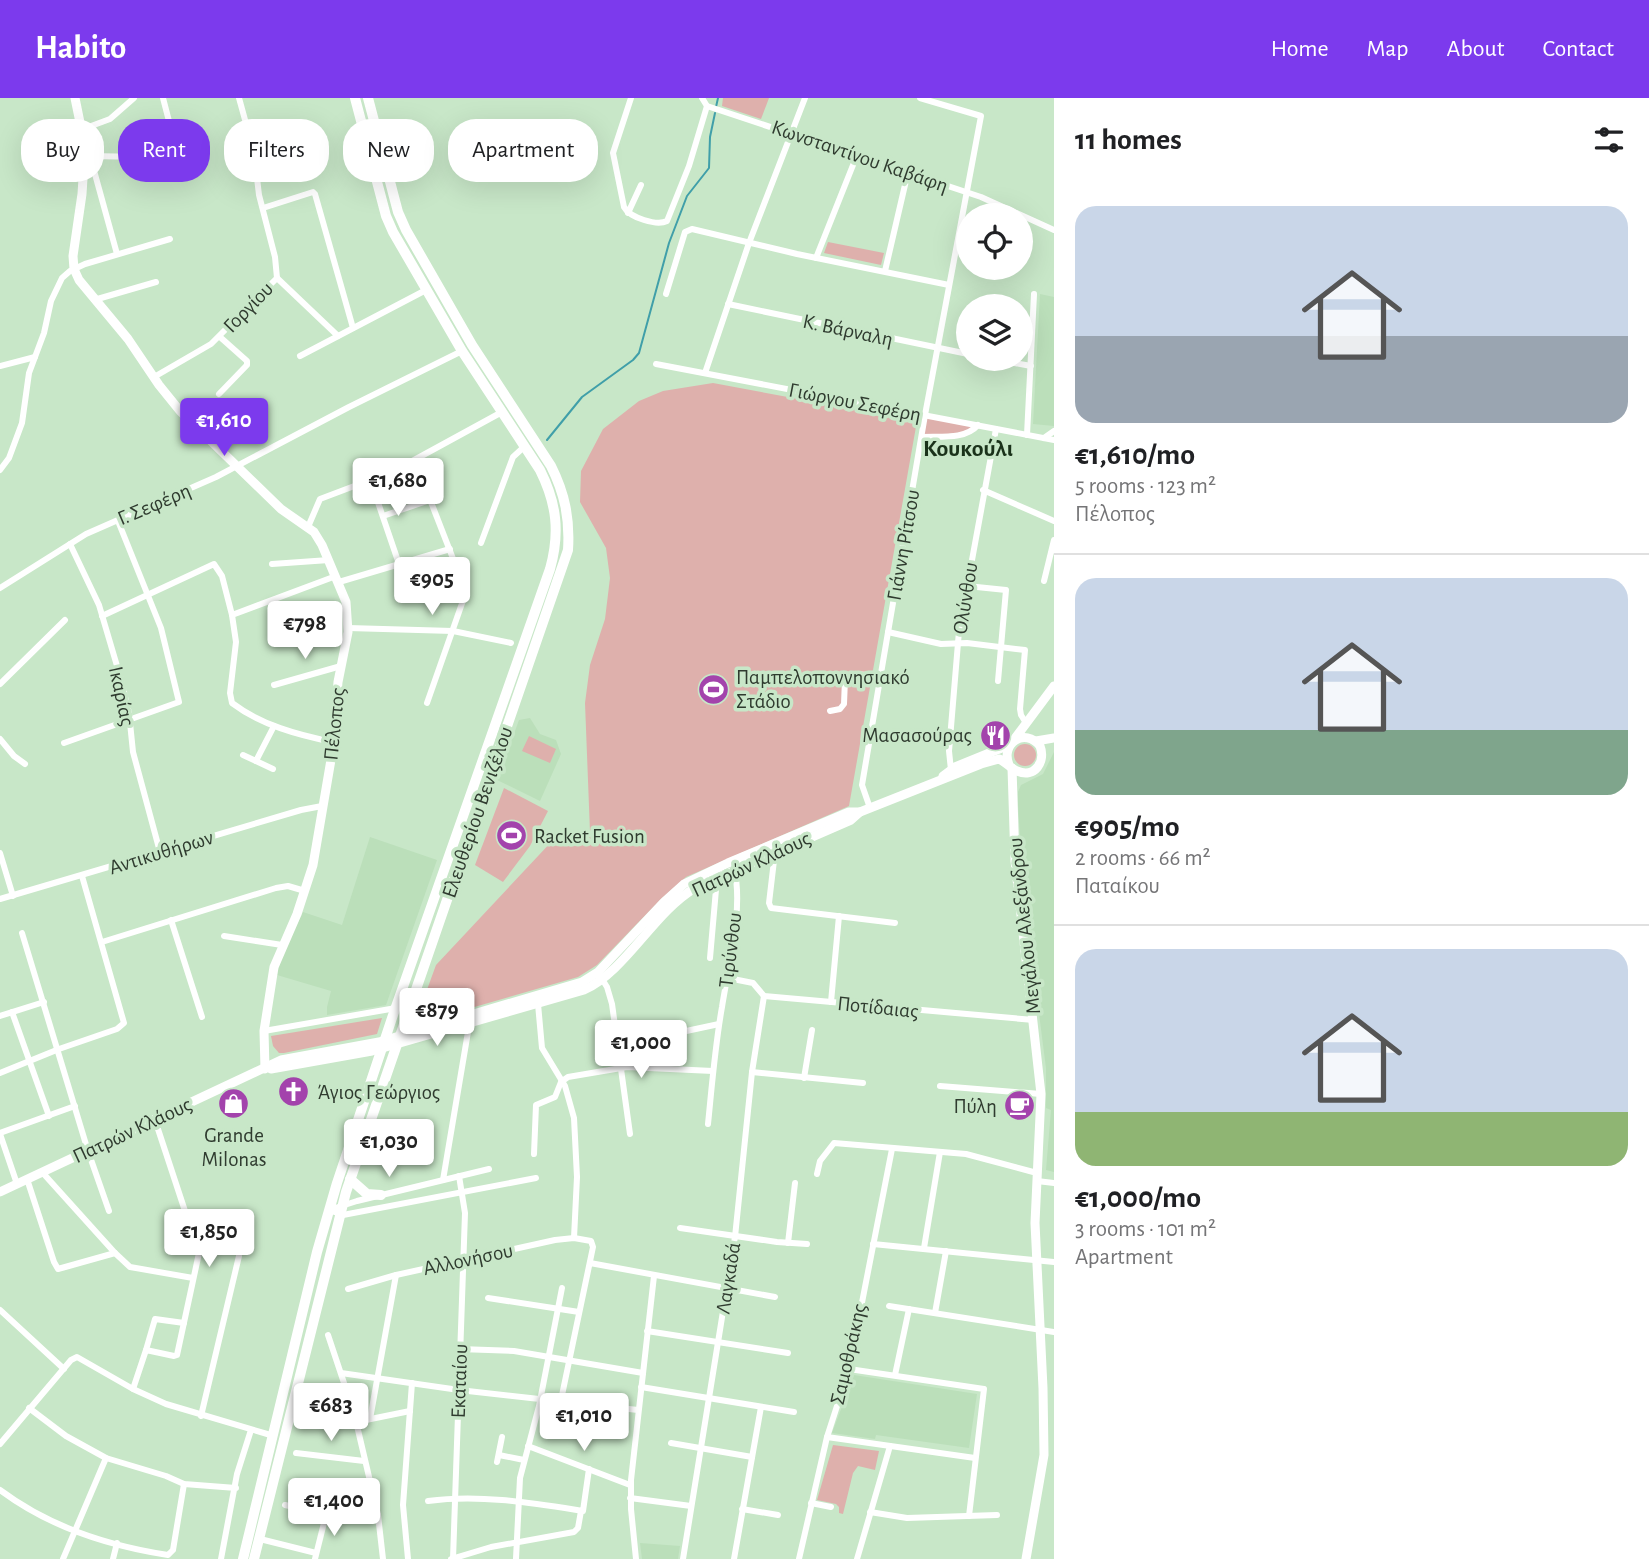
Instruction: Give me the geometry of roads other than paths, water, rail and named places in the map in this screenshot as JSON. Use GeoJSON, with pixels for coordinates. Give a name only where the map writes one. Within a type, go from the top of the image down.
{"type":"FeatureCollection","features":[{"type":"Feature","properties":{"kind":"main road"},"geometry":{"type":"LineString","coordinates":[[75,98],[80,119]]}},
{"type":"Feature","properties":{"kind":"main road","name":"Ελευθερίου Βενιζέλου"},"geometry":{"type":"LineString","coordinates":[[243,1559],[274,1436],[384,1044],[555,550],[556,511],[550,489],[462,351],[393,232],[386,216],[355,98]]}},
{"type":"Feature","properties":{"kind":"main road","name":"Ελευθερίου Βενιζέλου"},"geometry":{"type":"LineString","coordinates":[[254,1559],[337,1210],[562,570],[570,529],[560,484],[551,466],[472,345],[400,218],[368,98]]}},
{"type":"Feature","properties":{"kind":"main road"},"geometry":{"type":"LineString","coordinates":[[75,269],[74,250],[84,182]]}},
{"type":"Feature","properties":{"kind":"main road","name":"Πέλοπος"},"geometry":{"type":"LineString","coordinates":[[75,269],[82,285],[125,335],[180,411],[281,509],[318,537],[348,608],[348,628],[333,742],[313,865],[274,967],[264,1031],[265,1069]]}},
{"type":"Feature","properties":{"kind":"main road"},"geometry":{"type":"LineString","coordinates":[[1011,766],[1007,753],[1011,743],[1054,686]]}},
{"type":"Feature","properties":{"kind":"main road"},"geometry":{"type":"LineString","coordinates":[[1042,702],[1032,723],[1034,739],[1043,756]]}},
{"type":"Feature","properties":{"kind":"main road"},"geometry":{"type":"LineString","coordinates":[[942,777],[951,769],[1023,737],[1054,741]]}},
{"type":"Feature","properties":{"kind":"main road"},"geometry":{"type":"LineString","coordinates":[[1012,798],[1017,783],[1040,764],[1054,741]]}},
{"type":"Feature","properties":{"kind":"main road"},"geometry":{"type":"LineString","coordinates":[[942,777],[996,759],[1023,773],[1031,772]]}},
{"type":"Feature","properties":{"kind":"main road","name":"Μεγάλου Αλεξάνδρου"},"geometry":{"type":"LineString","coordinates":[[1011,766],[1015,861],[1041,1094],[1036,1260],[1043,1388],[1042,1472],[1026,1559]]}},
{"type":"Feature","properties":{"kind":"main road","name":"Πατρών Κλάους"},"geometry":{"type":"LineString","coordinates":[[470,1019],[538,1004],[584,990],[602,979],[679,898],[717,878],[731,866],[775,852],[851,820],[870,807],[942,777]]}},
{"type":"Feature","properties":{"kind":"main road","name":"Πατρών Κλάους"},"geometry":{"type":"LineString","coordinates":[[0,1192],[287,1059],[384,1044],[470,1019],[587,979],[607,964],[675,891],[687,883],[849,812],[860,812]]}},
{"type":"Feature","properties":{"kind":"main road"},"geometry":{"type":"LineString","coordinates":[[350,1179],[367,1194],[381,1195]]}},
{"type":"Feature","properties":{"kind":"street"},"geometry":{"type":"LineString","coordinates":[[104,121],[134,98]]}},
{"type":"Feature","properties":{"kind":"street"},"geometry":{"type":"LineString","coordinates":[[163,98],[168,119]]}},
{"type":"Feature","properties":{"kind":"street"},"geometry":{"type":"LineString","coordinates":[[239,98],[245,119]]}},
{"type":"Feature","properties":{"kind":"street"},"geometry":{"type":"LineString","coordinates":[[631,98],[613,153],[624,207],[628,213],[663,223],[667,221],[686,174],[706,103]]}},
{"type":"Feature","properties":{"kind":"street"},"geometry":{"type":"LineString","coordinates":[[705,373],[749,243],[805,98]]}},
{"type":"Feature","properties":{"kind":"street","name":"Γιάννη Ρίτσου"},"geometry":{"type":"LineString","coordinates":[[870,807],[862,785],[925,415],[981,116],[920,98]]}},
{"type":"Feature","properties":{"kind":"street","name":"Κωνσταντίνου Καβάφη"},"geometry":{"type":"LineString","coordinates":[[706,103],[966,192],[1054,230]]}},
{"type":"Feature","properties":{"kind":"street"},"geometry":{"type":"LineString","coordinates":[[816,258],[857,155]]}},
{"type":"Feature","properties":{"kind":"street"},"geometry":{"type":"LineString","coordinates":[[885,271],[908,172]]}},
{"type":"Feature","properties":{"kind":"street"},"geometry":{"type":"LineString","coordinates":[[95,182],[117,254]]}},
{"type":"Feature","properties":{"kind":"street","name":"Γοργίου"},"geometry":{"type":"LineString","coordinates":[[154,377],[195,355],[220,337],[277,278],[258,182]]}},
{"type":"Feature","properties":{"kind":"street"},"geometry":{"type":"LineString","coordinates":[[628,213],[640,185]]}},
{"type":"Feature","properties":{"kind":"street"},"geometry":{"type":"LineString","coordinates":[[262,208],[313,192],[315,194],[354,328]]}},
{"type":"Feature","properties":{"kind":"street"},"geometry":{"type":"LineString","coordinates":[[666,294],[688,229],[949,285]]}},
{"type":"Feature","properties":{"kind":"street"},"geometry":{"type":"LineString","coordinates":[[0,470],[9,458],[22,423],[26,386],[58,285],[65,275],[117,254],[170,239]]}},
{"type":"Feature","properties":{"kind":"street"},"geometry":{"type":"LineString","coordinates":[[277,278],[338,336]]}},
{"type":"Feature","properties":{"kind":"street"},"geometry":{"type":"LineString","coordinates":[[94,300],[156,282]]}},
{"type":"Feature","properties":{"kind":"street"},"geometry":{"type":"LineString","coordinates":[[300,356],[426,290]]}},
{"type":"Feature","properties":{"kind":"street"},"geometry":{"type":"LineString","coordinates":[[1033,317],[1034,293]]}},
{"type":"Feature","properties":{"kind":"street","name":"Κ. Βάρναλη"},"geometry":{"type":"LineString","coordinates":[[728,304],[956,352]]}},
{"type":"Feature","properties":{"kind":"street"},"geometry":{"type":"LineString","coordinates":[[219,394],[247,365],[247,361],[220,337]]}},
{"type":"Feature","properties":{"kind":"street","name":"Γ. Σεφέρη"},"geometry":{"type":"LineString","coordinates":[[0,588],[93,531],[237,466],[462,351]]}},
{"type":"Feature","properties":{"kind":"street"},"geometry":{"type":"LineString","coordinates":[[0,366],[35,358]]}},
{"type":"Feature","properties":{"kind":"street","name":"Γιώργου Σεφέρη"},"geometry":{"type":"LineString","coordinates":[[656,364],[1054,440]]}},
{"type":"Feature","properties":{"kind":"street"},"geometry":{"type":"LineString","coordinates":[[1027,435],[1031,371]]}},
{"type":"Feature","properties":{"kind":"street"},"geometry":{"type":"LineString","coordinates":[[308,527],[320,499],[371,482],[415,461],[502,412]]}},
{"type":"Feature","properties":{"kind":"street"},"geometry":{"type":"LineString","coordinates":[[922,437],[963,435],[972,432],[978,425]]}},
{"type":"Feature","properties":{"kind":"street","name":"Ολύνθου"},"geometry":{"type":"LineString","coordinates":[[951,769],[948,751],[958,643],[996,429]]}},
{"type":"Feature","properties":{"kind":"street"},"geometry":{"type":"LineString","coordinates":[[1044,438],[1054,432]]}},
{"type":"Feature","properties":{"kind":"street"},"geometry":{"type":"LineString","coordinates":[[481,543],[513,457],[525,446]]}},
{"type":"Feature","properties":{"kind":"street"},"geometry":{"type":"LineString","coordinates":[[415,461],[466,593],[427,703]]}},
{"type":"Feature","properties":{"kind":"street"},"geometry":{"type":"LineString","coordinates":[[371,482],[399,564]]}},
{"type":"Feature","properties":{"kind":"street"},"geometry":{"type":"LineString","coordinates":[[984,490],[1054,521]]}},
{"type":"Feature","properties":{"kind":"street"},"geometry":{"type":"LineString","coordinates":[[383,516],[430,500]]}},
{"type":"Feature","properties":{"kind":"street"},"geometry":{"type":"LineString","coordinates":[[64,743],[179,702],[165,640],[118,521]]}},
{"type":"Feature","properties":{"kind":"street"},"geometry":{"type":"LineString","coordinates":[[1044,581],[1054,540]]}},
{"type":"Feature","properties":{"kind":"street","name":"Ικαρίας"},"geometry":{"type":"LineString","coordinates":[[70,544],[97,600],[126,698],[133,752],[160,852]]}},
{"type":"Feature","properties":{"kind":"street"},"geometry":{"type":"LineString","coordinates":[[232,615],[338,579],[450,550]]}},
{"type":"Feature","properties":{"kind":"street"},"geometry":{"type":"LineString","coordinates":[[272,564],[329,560]]}},
{"type":"Feature","properties":{"kind":"street"},"geometry":{"type":"LineString","coordinates":[[102,616],[201,568],[215,564],[222,576],[236,642],[231,701],[247,713],[274,726],[333,742]]}},
{"type":"Feature","properties":{"kind":"street"},"geometry":{"type":"LineString","coordinates":[[967,586],[1006,590],[998,681]]}},
{"type":"Feature","properties":{"kind":"street"},"geometry":{"type":"LineString","coordinates":[[0,684],[65,620]]}},
{"type":"Feature","properties":{"kind":"street"},"geometry":{"type":"LineString","coordinates":[[348,628],[453,631],[511,643]]}},
{"type":"Feature","properties":{"kind":"street"},"geometry":{"type":"LineString","coordinates":[[888,632],[941,644],[1021,648],[1026,653],[1020,709],[1026,723]]}},
{"type":"Feature","properties":{"kind":"street"},"geometry":{"type":"LineString","coordinates":[[274,685],[341,666]]}},
{"type":"Feature","properties":{"kind":"street"},"geometry":{"type":"LineString","coordinates":[[830,710],[840,709],[844,704],[845,680],[848,676],[860,674],[880,678]]}},
{"type":"Feature","properties":{"kind":"street"},"geometry":{"type":"LineString","coordinates":[[256,761],[274,726]]}},
{"type":"Feature","properties":{"kind":"street"},"geometry":{"type":"LineString","coordinates":[[0,739],[14,756],[25,764]]}},
{"type":"Feature","properties":{"kind":"street"},"geometry":{"type":"LineString","coordinates":[[243,755],[273,769]]}},
{"type":"Feature","properties":{"kind":"street","name":"Αντικυθήρων"},"geometry":{"type":"LineString","coordinates":[[0,900],[322,806]]}},
{"type":"Feature","properties":{"kind":"street"},"geometry":{"type":"LineString","coordinates":[[775,852],[769,903],[771,908],[895,923]]}},
{"type":"Feature","properties":{"kind":"street"},"geometry":{"type":"LineString","coordinates":[[0,853],[13,896]]}},
{"type":"Feature","properties":{"kind":"street","name":"Τιρύνθου"},"geometry":{"type":"LineString","coordinates":[[708,1124],[719,1024],[736,914],[731,866]]}},
{"type":"Feature","properties":{"kind":"street"},"geometry":{"type":"LineString","coordinates":[[0,1073],[122,1026],[124,1018],[82,876]]}},
{"type":"Feature","properties":{"kind":"street"},"geometry":{"type":"LineString","coordinates":[[710,958],[717,878]]}},
{"type":"Feature","properties":{"kind":"street"},"geometry":{"type":"LineString","coordinates":[[102,942],[280,887],[289,886],[305,891]]}},
{"type":"Feature","properties":{"kind":"street"},"geometry":{"type":"LineString","coordinates":[[831,1002],[839,916]]}},
{"type":"Feature","properties":{"kind":"street"},"geometry":{"type":"LineString","coordinates":[[171,920],[202,1017]]}},
{"type":"Feature","properties":{"kind":"street"},"geometry":{"type":"LineString","coordinates":[[22,933],[88,1151],[109,1211]]}},
{"type":"Feature","properties":{"kind":"street"},"geometry":{"type":"LineString","coordinates":[[224,936],[282,946]]}},
{"type":"Feature","properties":{"kind":"street","name":"Ποτίδαιας"},"geometry":{"type":"LineString","coordinates":[[728,978],[751,982],[764,996],[1034,1020]]}},
{"type":"Feature","properties":{"kind":"street"},"geometry":{"type":"LineString","coordinates":[[602,979],[609,992],[630,1134]]}},
{"type":"Feature","properties":{"kind":"street","name":"Λαγκαδά"},"geometry":{"type":"LineString","coordinates":[[683,1559],[735,1237],[752,1072],[764,996]]}},
{"type":"Feature","properties":{"kind":"street"},"geometry":{"type":"LineString","coordinates":[[0,1016],[44,1002]]}},
{"type":"Feature","properties":{"kind":"street"},"geometry":{"type":"LineString","coordinates":[[538,1004],[542,1048],[562,1080],[571,1103],[577,1177],[574,1238]]}},
{"type":"Feature","properties":{"kind":"street"},"geometry":{"type":"LineString","coordinates":[[264,1031],[396,1008]]}},
{"type":"Feature","properties":{"kind":"street"},"geometry":{"type":"LineString","coordinates":[[12,1013],[49,1116]]}},
{"type":"Feature","properties":{"kind":"street"},"geometry":{"type":"LineString","coordinates":[[443,1180],[470,1019]]}},
{"type":"Feature","properties":{"kind":"street"},"geometry":{"type":"LineString","coordinates":[[660,1067],[649,1039],[719,1024]]}},
{"type":"Feature","properties":{"kind":"street"},"geometry":{"type":"LineString","coordinates":[[804,1078],[812,1030]]}},
{"type":"Feature","properties":{"kind":"street"},"geometry":{"type":"LineString","coordinates":[[534,1154],[536,1105],[555,1097],[562,1080],[575,1075],[622,1067],[713,1070]]}},
{"type":"Feature","properties":{"kind":"street"},"geometry":{"type":"LineString","coordinates":[[752,1072],[863,1083]]}},
{"type":"Feature","properties":{"kind":"street"},"geometry":{"type":"LineString","coordinates":[[940,1086],[1041,1094]]}},
{"type":"Feature","properties":{"kind":"street"},"geometry":{"type":"LineString","coordinates":[[75,1106],[0,1133],[58,1269],[115,1253]]}},
{"type":"Feature","properties":{"kind":"street"},"geometry":{"type":"LineString","coordinates":[[146,1350],[176,1356],[198,1244],[155,1120]]}},
{"type":"Feature","properties":{"kind":"street"},"geometry":{"type":"LineString","coordinates":[[817,1174],[820,1161],[834,1143],[972,1155],[1054,1183]]}},
{"type":"Feature","properties":{"kind":"street","name":"Σαμοθράκης"},"geometry":{"type":"LineString","coordinates":[[799,1559],[827,1437],[849,1369],[892,1149]]}},
{"type":"Feature","properties":{"kind":"street"},"geometry":{"type":"LineString","coordinates":[[924,1248],[940,1152]]}},
{"type":"Feature","properties":{"kind":"street"},"geometry":{"type":"LineString","coordinates":[[337,1210],[381,1195],[489,1169]]}},
{"type":"Feature","properties":{"kind":"street"},"geometry":{"type":"LineString","coordinates":[[42,1172],[115,1253],[134,1268],[193,1278]]}},
{"type":"Feature","properties":{"kind":"street","name":"Εκαταίου"},"geometry":{"type":"LineString","coordinates":[[452,1559],[465,1203],[460,1176]]}},
{"type":"Feature","properties":{"kind":"street"},"geometry":{"type":"LineString","coordinates":[[337,1210],[463,1192],[536,1178]]}},
{"type":"Feature","properties":{"kind":"street"},"geometry":{"type":"LineString","coordinates":[[788,1243],[795,1183]]}},
{"type":"Feature","properties":{"kind":"street"},"geometry":{"type":"LineString","coordinates":[[680,1228],[807,1244]]}},
{"type":"Feature","properties":{"kind":"street","name":"Αλλονήσου"},"geometry":{"type":"LineString","coordinates":[[348,1289],[396,1275],[574,1238],[590,1241],[593,1247],[590,1263]]}},
{"type":"Feature","properties":{"kind":"street"},"geometry":{"type":"LineString","coordinates":[[873,1244],[1054,1262]]}},
{"type":"Feature","properties":{"kind":"street"},"geometry":{"type":"LineString","coordinates":[[935,1313],[946,1251]]}},
{"type":"Feature","properties":{"kind":"street"},"geometry":{"type":"LineString","coordinates":[[201,1416],[239,1256]]}},
{"type":"Feature","properties":{"kind":"street"},"geometry":{"type":"LineString","coordinates":[[561,1400],[590,1263],[775,1297]]}},
{"type":"Feature","properties":{"kind":"street"},"geometry":{"type":"LineString","coordinates":[[370,1419],[396,1275]]}},
{"type":"Feature","properties":{"kind":"street"},"geometry":{"type":"LineString","coordinates":[[636,1559],[631,1485],[654,1276]]}},
{"type":"Feature","properties":{"kind":"street"},"geometry":{"type":"LineString","coordinates":[[516,1559],[518,1502],[524,1460],[541,1398],[562,1288]]}},
{"type":"Feature","properties":{"kind":"street"},"geometry":{"type":"LineString","coordinates":[[488,1298],[579,1312]]}},
{"type":"Feature","properties":{"kind":"street"},"geometry":{"type":"LineString","coordinates":[[889,1306],[1054,1332]]}},
{"type":"Feature","properties":{"kind":"street"},"geometry":{"type":"LineString","coordinates":[[895,1375],[909,1309]]}},
{"type":"Feature","properties":{"kind":"street"},"geometry":{"type":"LineString","coordinates":[[0,1310],[64,1369]]}},
{"type":"Feature","properties":{"kind":"street"},"geometry":{"type":"LineString","coordinates":[[133,1389],[155,1320],[184,1323]]}},
{"type":"Feature","properties":{"kind":"street"},"geometry":{"type":"LineString","coordinates":[[647,1331],[788,1353]]}},
{"type":"Feature","properties":{"kind":"street"},"geometry":{"type":"LineString","coordinates":[[328,1335],[356,1422],[378,1514],[383,1559]]}},
{"type":"Feature","properties":{"kind":"street"},"geometry":{"type":"LineString","coordinates":[[459,1349],[514,1351],[643,1373]]}},
{"type":"Feature","properties":{"kind":"street"},"geometry":{"type":"LineString","coordinates":[[0,1444],[75,1357],[166,1404],[274,1436]]}},
{"type":"Feature","properties":{"kind":"street"},"geometry":{"type":"LineString","coordinates":[[849,1369],[984,1389],[969,1517]]}},
{"type":"Feature","properties":{"kind":"street"},"geometry":{"type":"LineString","coordinates":[[341,1373],[459,1390],[638,1410]]}},
{"type":"Feature","properties":{"kind":"street"},"geometry":{"type":"LineString","coordinates":[[408,1559],[403,1505],[412,1383]]}},
{"type":"Feature","properties":{"kind":"street"},"geometry":{"type":"LineString","coordinates":[[641,1387],[794,1412]]}},
{"type":"Feature","properties":{"kind":"street"},"geometry":{"type":"LineString","coordinates":[[734,1559],[761,1407]]}},
{"type":"Feature","properties":{"kind":"street"},"geometry":{"type":"LineString","coordinates":[[29,1408],[66,1436],[106,1458],[184,1484],[236,1488]]}},
{"type":"Feature","properties":{"kind":"street"},"geometry":{"type":"LineString","coordinates":[[306,1415],[356,1422],[410,1411]]}},
{"type":"Feature","properties":{"kind":"street"},"geometry":{"type":"LineString","coordinates":[[221,1559],[237,1475],[251,1430]]}},
{"type":"Feature","properties":{"kind":"street"},"geometry":{"type":"LineString","coordinates":[[502,1437],[498,1458],[524,1460]]}},
{"type":"Feature","properties":{"kind":"street"},"geometry":{"type":"LineString","coordinates":[[827,1437],[975,1458]]}},
{"type":"Feature","properties":{"kind":"street"},"geometry":{"type":"LineString","coordinates":[[671,1443],[752,1457]]}},
{"type":"Feature","properties":{"kind":"street"},"geometry":{"type":"LineString","coordinates":[[527,1446],[631,1485]]}},
{"type":"Feature","properties":{"kind":"street"},"geometry":{"type":"LineString","coordinates":[[857,1559],[890,1446]]}},
{"type":"Feature","properties":{"kind":"street"},"geometry":{"type":"LineString","coordinates":[[296,1453],[364,1461]]}},
{"type":"Feature","properties":{"kind":"street"},"geometry":{"type":"LineString","coordinates":[[63,1559],[106,1458]]}},
{"type":"Feature","properties":{"kind":"street"},"geometry":{"type":"LineString","coordinates":[[452,1559],[491,1547],[574,1532],[578,1528],[583,1510],[589,1469]]}},
{"type":"Feature","properties":{"kind":"street"},"geometry":{"type":"LineString","coordinates":[[0,1490],[27,1509],[75,1532],[155,1556],[171,1555],[184,1484]]}},
{"type":"Feature","properties":{"kind":"street"},"geometry":{"type":"LineString","coordinates":[[428,1502],[455,1497],[583,1510]]}},
{"type":"Feature","properties":{"kind":"street"},"geometry":{"type":"LineString","coordinates":[[631,1497],[691,1506]]}},
{"type":"Feature","properties":{"kind":"street"},"geometry":{"type":"LineString","coordinates":[[811,1503],[831,1507]]}},
{"type":"Feature","properties":{"kind":"street"},"geometry":{"type":"LineString","coordinates":[[285,1505],[378,1514]]}},
{"type":"Feature","properties":{"kind":"street"},"geometry":{"type":"LineString","coordinates":[[742,1509],[778,1515]]}},
{"type":"Feature","properties":{"kind":"street"},"geometry":{"type":"LineString","coordinates":[[260,1539],[315,1556],[327,1511]]}},
{"type":"Feature","properties":{"kind":"street"},"geometry":{"type":"LineString","coordinates":[[870,1512],[908,1518],[997,1515]]}},
{"type":"Feature","properties":{"kind":"street"},"geometry":{"type":"LineString","coordinates":[[113,1559],[117,1543]]}},
{"type":"Feature","properties":{"kind":"waterway"},"geometry":{"type":"LineString","coordinates":[[716,107],[718,98]]}},
{"type":"Feature","properties":{"kind":"waterway"},"geometry":{"type":"LineString","coordinates":[[547,440],[582,397],[639,353],[669,243],[687,196],[709,168],[710,137],[715,113]]}},
{"type":"Feature","properties":{"kind":"place","name":"Παμπελοποννησιακό Στάδιο"},"geometry":{"type":"Point","coordinates":[713,689]}},
{"type":"Feature","properties":{"kind":"place","name":"Μασασούρας"},"geometry":{"type":"Point","coordinates":[995,735]}},
{"type":"Feature","properties":{"kind":"place","name":"Racket Fusion"},"geometry":{"type":"Point","coordinates":[511,836]}},
{"type":"Feature","properties":{"kind":"place","name":"Άγιος Γεώργιος"},"geometry":{"type":"Point","coordinates":[294,1092]}},
{"type":"Feature","properties":{"kind":"place","name":"Grande Milonas"},"geometry":{"type":"Point","coordinates":[234,1103]}},
{"type":"Feature","properties":{"kind":"place","name":"Πύλη"},"geometry":{"type":"Point","coordinates":[1020,1106]}},
{"type":"Feature","properties":{"kind":"district","name":"Κουκούλι"},"geometry":{"type":"Point","coordinates":[968,448]}}]}
